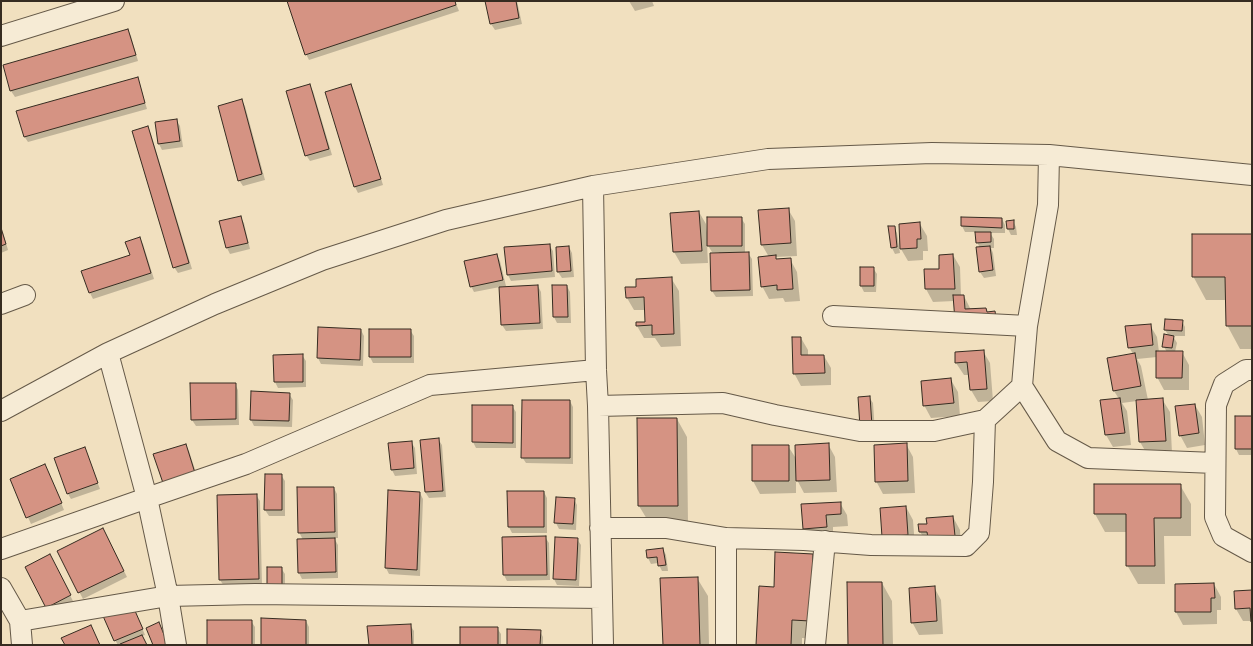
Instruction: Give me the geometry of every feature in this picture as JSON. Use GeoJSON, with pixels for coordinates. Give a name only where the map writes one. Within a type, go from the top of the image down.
{"type":"FeatureCollection","features":[{"type":"Feature","properties":{"kind":"street"},"geometry":{"type":"LineString","coordinates":[[1,36],[114,1]]}},
{"type":"Feature","properties":{"kind":"street"},"geometry":{"type":"LineString","coordinates":[[1,411],[108,353],[215,304],[322,260],[446,220],[593,186],[768,159],[932,153],[1049,155],[1252,175]]}},
{"type":"Feature","properties":{"kind":"street"},"geometry":{"type":"LineString","coordinates":[[1049,155],[1048,205],[1027,326],[1022,386],[1057,441],[1088,458],[1215,463]]}},
{"type":"Feature","properties":{"kind":"street"},"geometry":{"type":"LineString","coordinates":[[593,186],[603,645]]}},
{"type":"Feature","properties":{"kind":"street"},"geometry":{"type":"LineString","coordinates":[[1,304],[25,295]]}},
{"type":"Feature","properties":{"kind":"street"},"geometry":{"type":"LineString","coordinates":[[833,316],[1027,326]]}},
{"type":"Feature","properties":{"kind":"street"},"geometry":{"type":"LineString","coordinates":[[108,353],[147,498],[168,596],[176,645]]}},
{"type":"Feature","properties":{"kind":"street"},"geometry":{"type":"LineString","coordinates":[[1,549],[246,464],[430,385],[596,370]]}},
{"type":"Feature","properties":{"kind":"street"},"geometry":{"type":"LineString","coordinates":[[1252,370],[1246,370],[1224,384],[1216,405],[1215,463],[1215,517],[1223,536],[1252,552]]}},
{"type":"Feature","properties":{"kind":"street"},"geometry":{"type":"LineString","coordinates":[[598,406],[723,403],[860,431],[934,431],[985,420],[1022,386]]}},
{"type":"Feature","properties":{"kind":"street"},"geometry":{"type":"LineString","coordinates":[[600,528],[666,528],[726,538],[825,541],[871,545],[966,546],[979,533],[983,482],[985,420]]}},
{"type":"Feature","properties":{"kind":"street"},"geometry":{"type":"LineString","coordinates":[[726,538],[726,645]]}},
{"type":"Feature","properties":{"kind":"street"},"geometry":{"type":"LineString","coordinates":[[815,645],[825,541]]}},
{"type":"Feature","properties":{"kind":"street"},"geometry":{"type":"LineString","coordinates":[[1,588],[20,620],[22,645]]}},
{"type":"Feature","properties":{"kind":"street"},"geometry":{"type":"LineString","coordinates":[[20,620],[168,596],[255,594],[602,598]]}},
{"type":"Feature","properties":{"kind":"building"},"geometry":{"type":"Polygon","coordinates":[[[287,1],[455,1],[456,5],[305,55],[287,1]]]}},
{"type":"Feature","properties":{"kind":"building"},"geometry":{"type":"Polygon","coordinates":[[[485,1],[516,1],[519,18],[490,24],[485,1]]]}},
{"type":"Feature","properties":{"kind":"building"},"geometry":{"type":"Polygon","coordinates":[[[128,29],[136,55],[10,91],[3,65],[128,29]]]}},
{"type":"Feature","properties":{"kind":"building"},"geometry":{"type":"Polygon","coordinates":[[[138,77],[145,103],[24,137],[16,111],[138,77]]]}},
{"type":"Feature","properties":{"kind":"building"},"geometry":{"type":"Polygon","coordinates":[[[310,84],[329,149],[305,156],[286,91],[310,84]]]}},
{"type":"Feature","properties":{"kind":"building"},"geometry":{"type":"Polygon","coordinates":[[[351,84],[381,179],[354,187],[325,92],[351,84]]]}},
{"type":"Feature","properties":{"kind":"building"},"geometry":{"type":"Polygon","coordinates":[[[242,99],[262,174],[238,181],[218,106],[242,99]]]}},
{"type":"Feature","properties":{"kind":"building"},"geometry":{"type":"Polygon","coordinates":[[[177,119],[180,141],[158,144],[155,122],[177,119]]]}},
{"type":"Feature","properties":{"kind":"building"},"geometry":{"type":"Polygon","coordinates":[[[148,126],[189,263],[173,268],[132,131],[148,126]]]}},
{"type":"Feature","properties":{"kind":"building"},"geometry":{"type":"Polygon","coordinates":[[[789,208],[791,243],[761,245],[758,210],[789,208]]]}},
{"type":"Feature","properties":{"kind":"building"},"geometry":{"type":"Polygon","coordinates":[[[699,211],[702,251],[673,252],[670,213],[699,211]]]}},
{"type":"Feature","properties":{"kind":"building"},"geometry":{"type":"Polygon","coordinates":[[[241,216],[248,243],[226,248],[219,221],[241,216]]]}},
{"type":"Feature","properties":{"kind":"building"},"geometry":{"type":"Polygon","coordinates":[[[707,217],[742,217],[742,246],[707,246],[707,217]]]}},
{"type":"Feature","properties":{"kind":"building"},"geometry":{"type":"Polygon","coordinates":[[[961,217],[1002,218],[1002,228],[961,226],[961,217]]]}},
{"type":"Feature","properties":{"kind":"building"},"geometry":{"type":"Polygon","coordinates":[[[1014,220],[1014,229],[1007,229],[1006,221],[1014,220]]]}},
{"type":"Feature","properties":{"kind":"building"},"geometry":{"type":"Polygon","coordinates":[[[920,222],[921,239],[917,239],[917,248],[900,249],[899,224],[920,222]]]}},
{"type":"Feature","properties":{"kind":"building"},"geometry":{"type":"Polygon","coordinates":[[[888,226],[895,226],[897,247],[891,248],[888,226]]]}},
{"type":"Feature","properties":{"kind":"building"},"geometry":{"type":"Polygon","coordinates":[[[1,228],[6,244],[1,246],[1,228]]]}},
{"type":"Feature","properties":{"kind":"building"},"geometry":{"type":"Polygon","coordinates":[[[975,232],[991,232],[991,242],[976,243],[975,232]]]}},
{"type":"Feature","properties":{"kind":"building"},"geometry":{"type":"Polygon","coordinates":[[[1192,234],[1252,234],[1252,326],[1226,326],[1225,277],[1192,277],[1192,234]]]}},
{"type":"Feature","properties":{"kind":"building"},"geometry":{"type":"Polygon","coordinates":[[[140,237],[151,273],[89,293],[81,271],[130,255],[125,242],[140,237]]]}},
{"type":"Feature","properties":{"kind":"building"},"geometry":{"type":"Polygon","coordinates":[[[550,244],[552,271],[507,275],[504,247],[550,244]]]}},
{"type":"Feature","properties":{"kind":"building"},"geometry":{"type":"Polygon","coordinates":[[[569,246],[571,271],[557,272],[556,247],[569,246]]]}},
{"type":"Feature","properties":{"kind":"building"},"geometry":{"type":"Polygon","coordinates":[[[990,246],[993,270],[979,272],[976,247],[990,246]]]}},
{"type":"Feature","properties":{"kind":"building"},"geometry":{"type":"Polygon","coordinates":[[[749,252],[750,290],[711,291],[710,253],[749,252]]]}},
{"type":"Feature","properties":{"kind":"building"},"geometry":{"type":"Polygon","coordinates":[[[497,254],[503,280],[470,287],[464,261],[497,254]]]}},
{"type":"Feature","properties":{"kind":"building"},"geometry":{"type":"Polygon","coordinates":[[[953,254],[955,289],[925,289],[924,269],[939,269],[939,255],[953,254]]]}},
{"type":"Feature","properties":{"kind":"building"},"geometry":{"type":"Polygon","coordinates":[[[776,255],[776,259],[791,258],[793,289],[777,290],[777,285],[761,287],[758,257],[776,255]]]}},
{"type":"Feature","properties":{"kind":"building"},"geometry":{"type":"Polygon","coordinates":[[[860,267],[874,267],[874,286],[860,286],[860,267]]]}},
{"type":"Feature","properties":{"kind":"building"},"geometry":{"type":"Polygon","coordinates":[[[672,277],[674,334],[652,335],[652,325],[636,326],[636,322],[645,322],[644,297],[626,298],[625,287],[636,287],[636,279],[672,277]]]}},
{"type":"Feature","properties":{"kind":"building"},"geometry":{"type":"Polygon","coordinates":[[[538,285],[540,323],[501,325],[499,287],[538,285]]]}},
{"type":"Feature","properties":{"kind":"building"},"geometry":{"type":"Polygon","coordinates":[[[552,285],[567,285],[568,317],[553,317],[552,285]]]}},
{"type":"Feature","properties":{"kind":"building"},"geometry":{"type":"Polygon","coordinates":[[[953,295],[964,295],[965,309],[986,308],[987,312],[995,311],[996,318],[955,321],[953,295]]]}},
{"type":"Feature","properties":{"kind":"building"},"geometry":{"type":"Polygon","coordinates":[[[1165,319],[1183,320],[1182,331],[1164,330],[1165,319]]]}},
{"type":"Feature","properties":{"kind":"building"},"geometry":{"type":"Polygon","coordinates":[[[1151,324],[1153,345],[1128,348],[1125,326],[1151,324]]]}},
{"type":"Feature","properties":{"kind":"building"},"geometry":{"type":"Polygon","coordinates":[[[318,327],[361,329],[360,360],[317,358],[318,327]]]}},
{"type":"Feature","properties":{"kind":"building"},"geometry":{"type":"Polygon","coordinates":[[[369,329],[411,329],[411,357],[369,357],[369,329]]]}},
{"type":"Feature","properties":{"kind":"building"},"geometry":{"type":"Polygon","coordinates":[[[1164,334],[1174,336],[1172,348],[1162,347],[1164,334]]]}},
{"type":"Feature","properties":{"kind":"building"},"geometry":{"type":"Polygon","coordinates":[[[792,337],[801,337],[801,355],[824,355],[825,373],[793,374],[792,337]]]}},
{"type":"Feature","properties":{"kind":"building"},"geometry":{"type":"Polygon","coordinates":[[[984,350],[987,389],[970,390],[967,362],[955,363],[955,352],[984,350]]]}},
{"type":"Feature","properties":{"kind":"building"},"geometry":{"type":"Polygon","coordinates":[[[1156,351],[1183,351],[1182,378],[1156,378],[1156,351]]]}},
{"type":"Feature","properties":{"kind":"building"},"geometry":{"type":"Polygon","coordinates":[[[1135,353],[1141,386],[1113,391],[1107,358],[1135,353]]]}},
{"type":"Feature","properties":{"kind":"building"},"geometry":{"type":"Polygon","coordinates":[[[303,354],[303,382],[274,382],[273,355],[303,354]]]}},
{"type":"Feature","properties":{"kind":"building"},"geometry":{"type":"Polygon","coordinates":[[[951,378],[954,403],[923,406],[921,381],[951,378]]]}},
{"type":"Feature","properties":{"kind":"building"},"geometry":{"type":"Polygon","coordinates":[[[190,383],[236,383],[236,419],[191,420],[190,383]]]}},
{"type":"Feature","properties":{"kind":"building"},"geometry":{"type":"Polygon","coordinates":[[[251,391],[290,393],[289,421],[250,420],[251,391]]]}},
{"type":"Feature","properties":{"kind":"building"},"geometry":{"type":"Polygon","coordinates":[[[870,396],[872,426],[860,427],[858,397],[870,396]]]}},
{"type":"Feature","properties":{"kind":"building"},"geometry":{"type":"Polygon","coordinates":[[[1120,398],[1125,433],[1105,435],[1100,400],[1120,398]]]}},
{"type":"Feature","properties":{"kind":"building"},"geometry":{"type":"Polygon","coordinates":[[[1163,398],[1166,441],[1139,442],[1136,400],[1163,398]]]}},
{"type":"Feature","properties":{"kind":"building"},"geometry":{"type":"Polygon","coordinates":[[[522,400],[570,400],[570,458],[521,458],[522,400]]]}},
{"type":"Feature","properties":{"kind":"building"},"geometry":{"type":"Polygon","coordinates":[[[1195,404],[1199,433],[1179,436],[1175,406],[1195,404]]]}},
{"type":"Feature","properties":{"kind":"building"},"geometry":{"type":"Polygon","coordinates":[[[472,405],[513,405],[513,443],[472,442],[472,405]]]}},
{"type":"Feature","properties":{"kind":"building"},"geometry":{"type":"Polygon","coordinates":[[[1235,416],[1252,416],[1252,449],[1235,449],[1235,416]]]}},
{"type":"Feature","properties":{"kind":"building"},"geometry":{"type":"Polygon","coordinates":[[[637,418],[677,418],[678,506],[638,506],[637,418]]]}},
{"type":"Feature","properties":{"kind":"building"},"geometry":{"type":"Polygon","coordinates":[[[439,438],[443,491],[425,492],[420,440],[439,438]]]}},
{"type":"Feature","properties":{"kind":"building"},"geometry":{"type":"Polygon","coordinates":[[[412,441],[414,468],[391,470],[388,443],[412,441]]]}},
{"type":"Feature","properties":{"kind":"building"},"geometry":{"type":"Polygon","coordinates":[[[829,443],[830,480],[796,481],[795,445],[829,443]]]}},
{"type":"Feature","properties":{"kind":"building"},"geometry":{"type":"Polygon","coordinates":[[[907,443],[908,481],[875,482],[874,445],[907,443]]]}},
{"type":"Feature","properties":{"kind":"building"},"geometry":{"type":"Polygon","coordinates":[[[186,444],[195,473],[163,483],[153,454],[186,444]]]}},
{"type":"Feature","properties":{"kind":"building"},"geometry":{"type":"Polygon","coordinates":[[[752,445],[789,445],[789,481],[752,481],[752,445]]]}},
{"type":"Feature","properties":{"kind":"building"},"geometry":{"type":"Polygon","coordinates":[[[85,447],[98,483],[67,494],[54,458],[85,447]]]}},
{"type":"Feature","properties":{"kind":"building"},"geometry":{"type":"Polygon","coordinates":[[[45,464],[62,503],[26,518],[10,479],[45,464]]]}},
{"type":"Feature","properties":{"kind":"building"},"geometry":{"type":"Polygon","coordinates":[[[265,474],[282,474],[282,510],[264,510],[265,474]]]}},
{"type":"Feature","properties":{"kind":"building"},"geometry":{"type":"Polygon","coordinates":[[[1094,484],[1181,484],[1181,518],[1154,518],[1155,566],[1126,566],[1126,514],[1094,514],[1094,484]]]}},
{"type":"Feature","properties":{"kind":"building"},"geometry":{"type":"Polygon","coordinates":[[[297,487],[334,487],[335,532],[298,533],[297,487]]]}},
{"type":"Feature","properties":{"kind":"building"},"geometry":{"type":"Polygon","coordinates":[[[388,490],[420,492],[417,570],[385,568],[388,490]]]}},
{"type":"Feature","properties":{"kind":"building"},"geometry":{"type":"Polygon","coordinates":[[[507,491],[544,491],[544,527],[508,527],[507,491]]]}},
{"type":"Feature","properties":{"kind":"building"},"geometry":{"type":"Polygon","coordinates":[[[257,494],[259,579],[219,580],[217,495],[257,494]]]}},
{"type":"Feature","properties":{"kind":"building"},"geometry":{"type":"Polygon","coordinates":[[[556,497],[575,498],[573,524],[554,523],[556,497]]]}},
{"type":"Feature","properties":{"kind":"building"},"geometry":{"type":"Polygon","coordinates":[[[841,502],[841,514],[826,515],[827,527],[803,529],[801,504],[841,502]]]}},
{"type":"Feature","properties":{"kind":"building"},"geometry":{"type":"Polygon","coordinates":[[[906,506],[908,535],[882,537],[880,508],[906,506]]]}},
{"type":"Feature","properties":{"kind":"building"},"geometry":{"type":"Polygon","coordinates":[[[953,516],[955,536],[928,538],[927,532],[919,532],[918,524],[927,524],[926,518],[953,516]]]}},
{"type":"Feature","properties":{"kind":"building"},"geometry":{"type":"Polygon","coordinates":[[[103,528],[124,571],[78,593],[57,551],[103,528]]]}},
{"type":"Feature","properties":{"kind":"building"},"geometry":{"type":"Polygon","coordinates":[[[546,536],[547,575],[503,575],[502,537],[546,536]]]}},
{"type":"Feature","properties":{"kind":"building"},"geometry":{"type":"Polygon","coordinates":[[[555,537],[578,538],[576,580],[553,579],[555,537]]]}},
{"type":"Feature","properties":{"kind":"building"},"geometry":{"type":"Polygon","coordinates":[[[335,538],[336,572],[298,573],[297,539],[335,538]]]}},
{"type":"Feature","properties":{"kind":"building"},"geometry":{"type":"Polygon","coordinates":[[[663,548],[666,565],[658,566],[657,557],[647,558],[646,550],[663,548]]]}},
{"type":"Feature","properties":{"kind":"building"},"geometry":{"type":"Polygon","coordinates":[[[775,552],[813,554],[810,621],[792,620],[791,645],[756,645],[759,586],[774,587],[775,552]]]}},
{"type":"Feature","properties":{"kind":"building"},"geometry":{"type":"Polygon","coordinates":[[[50,554],[71,595],[46,608],[25,567],[50,554]]]}},
{"type":"Feature","properties":{"kind":"building"},"geometry":{"type":"Polygon","coordinates":[[[267,567],[282,567],[282,588],[267,588],[267,567]]]}},
{"type":"Feature","properties":{"kind":"building"},"geometry":{"type":"Polygon","coordinates":[[[698,577],[700,645],[663,645],[660,578],[698,577]]]}},
{"type":"Feature","properties":{"kind":"building"},"geometry":{"type":"Polygon","coordinates":[[[847,582],[882,582],[883,645],[848,645],[847,582]]]}},
{"type":"Feature","properties":{"kind":"building"},"geometry":{"type":"Polygon","coordinates":[[[1214,583],[1215,598],[1211,598],[1211,612],[1175,612],[1175,584],[1214,583]]]}},
{"type":"Feature","properties":{"kind":"building"},"geometry":{"type":"Polygon","coordinates":[[[935,586],[937,621],[911,623],[909,588],[935,586]]]}},
{"type":"Feature","properties":{"kind":"building"},"geometry":{"type":"Polygon","coordinates":[[[1252,590],[1251,622],[1250,608],[1235,609],[1234,591],[1252,590]]]}},
{"type":"Feature","properties":{"kind":"building"},"geometry":{"type":"Polygon","coordinates":[[[132,604],[143,629],[114,641],[103,616],[132,604]]]}},
{"type":"Feature","properties":{"kind":"building"},"geometry":{"type":"Polygon","coordinates":[[[261,618],[306,620],[306,645],[261,645],[261,618]]]}},
{"type":"Feature","properties":{"kind":"building"},"geometry":{"type":"Polygon","coordinates":[[[207,620],[252,620],[252,645],[207,645],[207,620]]]}},
{"type":"Feature","properties":{"kind":"building"},"geometry":{"type":"Polygon","coordinates":[[[159,622],[168,645],[153,645],[146,628],[159,622]]]}},
{"type":"Feature","properties":{"kind":"building"},"geometry":{"type":"Polygon","coordinates":[[[411,624],[412,645],[369,645],[367,626],[411,624]]]}},
{"type":"Feature","properties":{"kind":"building"},"geometry":{"type":"Polygon","coordinates":[[[91,625],[100,645],[65,645],[61,638],[91,625]]]}},
{"type":"Feature","properties":{"kind":"building"},"geometry":{"type":"Polygon","coordinates":[[[460,627],[498,627],[498,645],[460,645],[460,627]]]}},
{"type":"Feature","properties":{"kind":"building"},"geometry":{"type":"Polygon","coordinates":[[[507,629],[541,630],[540,645],[507,645],[507,629]]]}},
{"type":"Feature","properties":{"kind":"building"},"geometry":{"type":"Polygon","coordinates":[[[142,635],[147,645],[120,644],[142,635]]]}}]}
